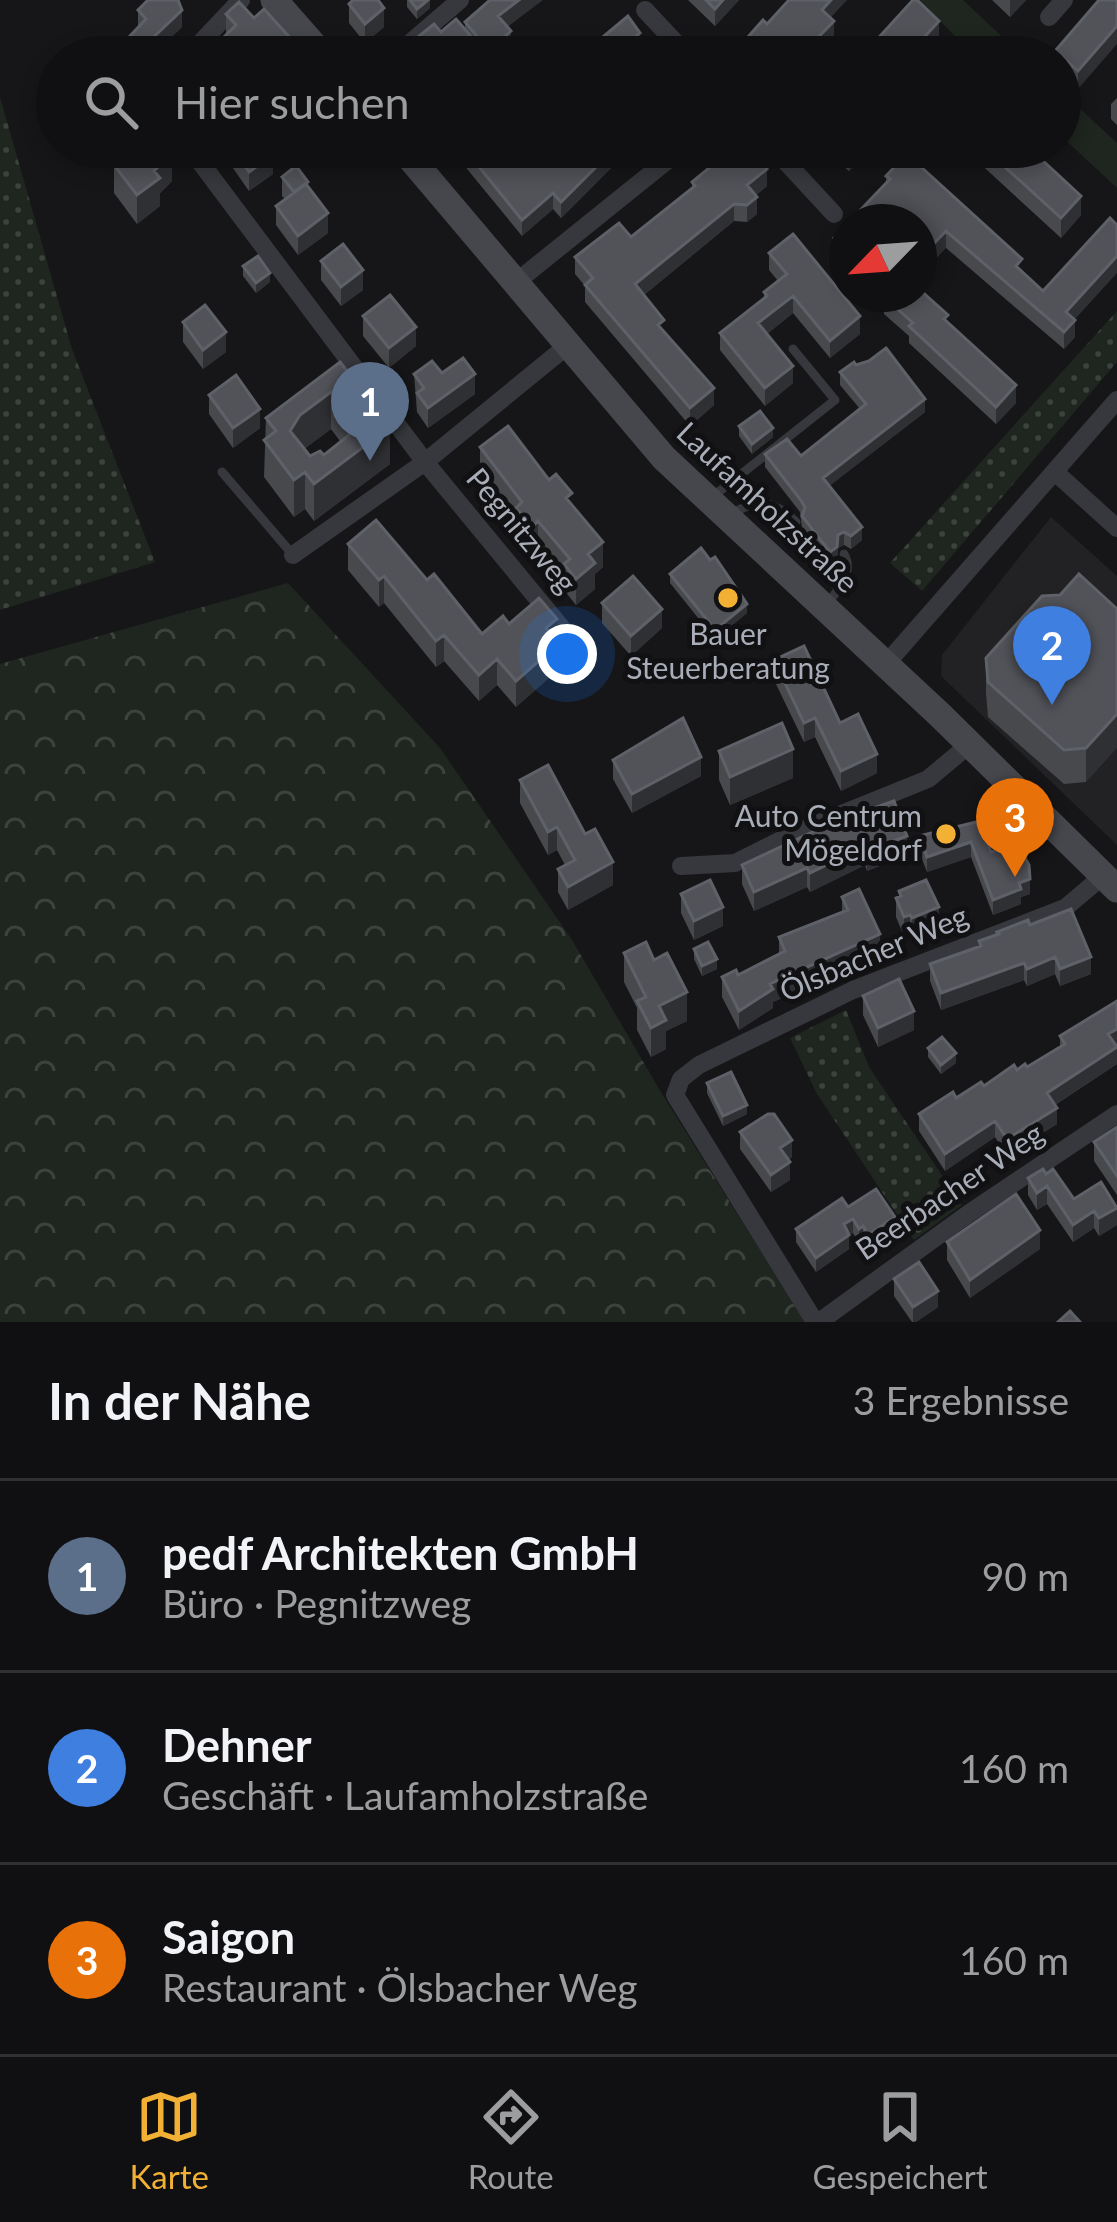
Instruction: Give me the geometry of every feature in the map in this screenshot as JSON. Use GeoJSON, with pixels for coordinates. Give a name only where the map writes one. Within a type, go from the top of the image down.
{"type":"FeatureCollection","features":[{"type":"Feature","properties":{"kind":"main road"},"geometry":{"type":"LineString","coordinates":[[274,0],[306,36]]}},
{"type":"Feature","properties":{"kind":"main road","name":"Laufamholzstraße"},"geometry":{"type":"LineString","coordinates":[[419,168],[643,436],[1110,882]]}},
{"type":"Feature","properties":{"kind":"street"},"geometry":{"type":"LineString","coordinates":[[207,36],[241,0]]}},
{"type":"Feature","properties":{"kind":"street"},"geometry":{"type":"LineString","coordinates":[[418,36],[460,0]]}},
{"type":"Feature","properties":{"kind":"street"},"geometry":{"type":"LineString","coordinates":[[1048,17],[1064,0]]}},
{"type":"Feature","properties":{"kind":"street"},"geometry":{"type":"LineString","coordinates":[[645,10],[669,36]]}},
{"type":"Feature","properties":{"kind":"street"},"geometry":{"type":"LineString","coordinates":[[205,168],[425,463]]}},
{"type":"Feature","properties":{"kind":"street"},"geometry":{"type":"LineString","coordinates":[[515,283],[658,168]]}},
{"type":"Feature","properties":{"kind":"street"},"geometry":{"type":"LineString","coordinates":[[791,168],[829,209]]}},
{"type":"Feature","properties":{"kind":"street","name":"Pegnitzweg"},"geometry":{"type":"LineString","coordinates":[[293,555],[425,463],[567,346]]}},
{"type":"Feature","properties":{"kind":"street"},"geometry":{"type":"LineString","coordinates":[[886,664],[1117,400]]}},
{"type":"Feature","properties":{"kind":"street","name":"Pegnitzweg"},"geometry":{"type":"LineString","coordinates":[[425,463],[570,638]]}},
{"type":"Feature","properties":{"kind":"street"},"geometry":{"type":"LineString","coordinates":[[1055,472],[1117,529]]}},
{"type":"Feature","properties":{"kind":"street"},"geometry":{"type":"LineString","coordinates":[[681,866],[735,863],[797,832],[928,779],[970,744]]}},
{"type":"Feature","properties":{"kind":"street","name":"Ölsbacher Weg"},"geometry":{"type":"LineString","coordinates":[[817,1322],[675,1094],[681,1079],[699,1065],[853,990],[1058,911],[1110,882]]}},
{"type":"Feature","properties":{"kind":"street","name":"Beerbacher Weg"},"geometry":{"type":"LineString","coordinates":[[817,1322],[1117,1114]]}},
{"type":"Feature","properties":{"kind":"lane"},"geometry":{"type":"LineString","coordinates":[[716,509],[835,400],[793,350]]}},
{"type":"Feature","properties":{"kind":"lane"},"geometry":{"type":"LineString","coordinates":[[222,472],[293,555]]}},
{"type":"Feature","properties":{"kind":"lane"},"geometry":{"type":"LineString","coordinates":[[716,509],[766,501],[778,504],[796,521]]}},
{"type":"Feature","properties":{"kind":"lane"},"geometry":{"type":"LineString","coordinates":[[824,608],[846,576],[849,563],[844,554]]}},
{"type":"Feature","properties":{"kind":"shaded area"},"geometry":{"type":"Polygon","coordinates":[[[1051,517],[1117,576],[1117,845],[941,676],[942,655],[1051,517]]]}},
{"type":"Feature","properties":{"kind":"green space"},"geometry":{"type":"Polygon","coordinates":[[[919,0],[963,0],[1002,36],[955,36],[919,0]]]}},
{"type":"Feature","properties":{"kind":"green space"},"geometry":{"type":"Polygon","coordinates":[[[0,97],[72,349],[155,562],[0,610],[0,97]]]}},
{"type":"Feature","properties":{"kind":"green space"},"geometry":{"type":"Polygon","coordinates":[[[1081,110],[1117,143],[1117,188],[1081,155],[1081,110]]]}},
{"type":"Feature","properties":{"kind":"green space"},"geometry":{"type":"Polygon","coordinates":[[[1117,311],[1117,362],[922,591],[890,563],[1117,311]]]}},
{"type":"Feature","properties":{"kind":"green space"},"geometry":{"type":"Polygon","coordinates":[[[288,583],[440,748],[572,940],[805,1322],[0,1322],[0,664],[288,583]]]}},
{"type":"Feature","properties":{"kind":"green space"},"geometry":{"type":"Polygon","coordinates":[[[846,1010],[869,1067],[962,1205],[914,1240],[817,1094],[790,1038],[846,1010]]]}},
{"type":"Feature","properties":{"kind":"building"},"geometry":{"type":"Polygon","coordinates":[[[148,0],[178,0],[182,10],[155,36],[130,36],[146,19],[138,10],[148,0]]]}},
{"type":"Feature","properties":{"kind":"building"},"geometry":{"type":"Polygon","coordinates":[[[378,0],[384,8],[365,24],[349,4],[378,0]]]}},
{"type":"Feature","properties":{"kind":"building"},"geometry":{"type":"Polygon","coordinates":[[[490,0],[519,0],[498,16],[511,31],[506,36],[477,36],[465,22],[490,0]]]}},
{"type":"Feature","properties":{"kind":"building"},"geometry":{"type":"Polygon","coordinates":[[[789,0],[831,0],[822,10],[834,21],[819,36],[749,36],[763,20],[767,24],[789,0]]]}},
{"type":"Feature","properties":{"kind":"building"},"geometry":{"type":"Polygon","coordinates":[[[913,0],[939,21],[925,36],[880,36],[913,0]]]}},
{"type":"Feature","properties":{"kind":"building"},"geometry":{"type":"Polygon","coordinates":[[[1099,0],[1117,0],[1117,26],[1081,68],[1081,36],[1068,36],[1099,0]]]}},
{"type":"Feature","properties":{"kind":"building"},"geometry":{"type":"Polygon","coordinates":[[[239,2],[254,18],[264,9],[288,36],[225,36],[236,25],[226,14],[239,2]]]}},
{"type":"Feature","properties":{"kind":"building"},"geometry":{"type":"Polygon","coordinates":[[[628,16],[640,33],[636,36],[604,36],[628,16]]]}},
{"type":"Feature","properties":{"kind":"building"},"geometry":{"type":"Polygon","coordinates":[[[456,19],[470,35],[419,36],[434,24],[441,32],[456,19]]]}},
{"type":"Feature","properties":{"kind":"building"},"geometry":{"type":"Polygon","coordinates":[[[116,168],[157,168],[154,171],[160,178],[137,195],[116,168]]]}},
{"type":"Feature","properties":{"kind":"building"},"geometry":{"type":"Polygon","coordinates":[[[298,168],[308,182],[294,192],[282,177],[298,168]]]}},
{"type":"Feature","properties":{"kind":"building"},"geometry":{"type":"Polygon","coordinates":[[[480,168],[595,168],[561,202],[553,193],[522,220],[480,168]]]}},
{"type":"Feature","properties":{"kind":"building"},"geometry":{"type":"Polygon","coordinates":[[[709,168],[767,169],[747,185],[757,197],[747,205],[734,204],[635,284],[664,320],[658,325],[714,388],[690,408],[585,285],[593,278],[575,257],[619,223],[631,237],[695,186],[692,182],[709,168]]]}},
{"type":"Feature","properties":{"kind":"building"},"geometry":{"type":"Polygon","coordinates":[[[894,168],[922,168],[1022,259],[1016,266],[1043,291],[1110,218],[1117,225],[1117,256],[1066,312],[1075,320],[1064,332],[946,231],[937,240],[937,204],[866,204],[890,179],[886,176],[894,168]]]}},
{"type":"Feature","properties":{"kind":"building"},"geometry":{"type":"Polygon","coordinates":[[[1006,168],[1051,168],[1081,196],[1061,218],[1006,168]]]}},
{"type":"Feature","properties":{"kind":"building"},"geometry":{"type":"Polygon","coordinates":[[[306,184],[328,213],[298,236],[276,206],[306,184]]]}},
{"type":"Feature","properties":{"kind":"building"},"geometry":{"type":"Polygon","coordinates":[[[793,234],[829,278],[829,312],[860,316],[830,341],[793,296],[758,323],[793,366],[765,388],[720,333],[787,274],[769,253],[793,234]]]}},
{"type":"Feature","properties":{"kind":"building"},"geometry":{"type":"Polygon","coordinates":[[[343,244],[363,270],[341,287],[321,261],[343,244]]]}},
{"type":"Feature","properties":{"kind":"building"},"geometry":{"type":"Polygon","coordinates":[[[258,256],[270,273],[256,283],[243,266],[258,256]]]}},
{"type":"Feature","properties":{"kind":"building"},"geometry":{"type":"Polygon","coordinates":[[[390,295],[416,327],[389,348],[363,316],[390,295]]]}},
{"type":"Feature","properties":{"kind":"building"},"geometry":{"type":"Polygon","coordinates":[[[205,305],[226,332],[203,350],[183,322],[205,305]]]}},
{"type":"Feature","properties":{"kind":"building"},"geometry":{"type":"Polygon","coordinates":[[[937,305],[948,315],[944,319],[1016,385],[996,407],[909,326],[913,323],[901,312],[937,312],[937,305]]]}},
{"type":"Feature","properties":{"kind":"building"},"geometry":{"type":"Polygon","coordinates":[[[886,348],[925,399],[823,478],[862,527],[851,536],[838,535],[837,547],[830,552],[802,516],[805,507],[800,499],[765,454],[787,439],[801,456],[866,404],[840,372],[854,362],[869,361],[886,348]]]}},
{"type":"Feature","properties":{"kind":"building"},"geometry":{"type":"Polygon","coordinates":[[[463,358],[475,374],[428,408],[417,393],[424,388],[414,374],[432,361],[442,373],[463,358]]]}},
{"type":"Feature","properties":{"kind":"building"},"geometry":{"type":"Polygon","coordinates":[[[340,362],[390,427],[314,484],[305,472],[294,480],[264,440],[276,431],[266,418],[340,362]],[[331,392],[300,415],[290,431],[310,456],[320,451],[324,455],[358,428],[331,392]]]}},
{"type":"Feature","properties":{"kind":"building"},"geometry":{"type":"Polygon","coordinates":[[[236,375],[260,409],[233,428],[209,395],[236,375]]]}},
{"type":"Feature","properties":{"kind":"building"},"geometry":{"type":"Polygon","coordinates":[[[760,411],[773,428],[752,444],[739,426],[760,411]]]}},
{"type":"Feature","properties":{"kind":"building"},"geometry":{"type":"Polygon","coordinates":[[[508,426],[549,480],[556,474],[572,493],[566,498],[603,542],[588,554],[595,563],[576,579],[564,564],[570,559],[538,521],[532,527],[516,508],[522,502],[480,447],[508,426]]]}},
{"type":"Feature","properties":{"kind":"building"},"geometry":{"type":"Polygon","coordinates":[[[376,520],[427,580],[434,574],[482,634],[503,616],[509,624],[539,598],[557,619],[546,628],[559,643],[516,681],[497,659],[479,675],[444,635],[436,641],[384,576],[379,580],[348,544],[376,520]]]}},
{"type":"Feature","properties":{"kind":"building"},"geometry":{"type":"Polygon","coordinates":[[[701,548],[710,560],[715,557],[747,604],[715,630],[670,574],[701,548]]]}},
{"type":"Feature","properties":{"kind":"building"},"geometry":{"type":"Polygon","coordinates":[[[1079,574],[1117,609],[1117,714],[1086,748],[1064,750],[988,682],[986,658],[1042,596],[1060,595],[1079,574]]]}},
{"type":"Feature","properties":{"kind":"building"},"geometry":{"type":"Polygon","coordinates":[[[633,576],[662,609],[631,636],[602,603],[633,576]]]}},
{"type":"Feature","properties":{"kind":"building"},"geometry":{"type":"Polygon","coordinates":[[[804,646],[840,723],[858,714],[877,754],[841,771],[815,718],[804,723],[774,660],[804,646]]]}},
{"type":"Feature","properties":{"kind":"building"},"geometry":{"type":"Polygon","coordinates":[[[683,718],[701,757],[632,794],[613,760],[683,718]]]}},
{"type":"Feature","properties":{"kind":"building"},"geometry":{"type":"Polygon","coordinates":[[[782,723],[793,749],[730,777],[719,751],[782,723]]]}},
{"type":"Feature","properties":{"kind":"building"},"geometry":{"type":"Polygon","coordinates":[[[548,765],[585,834],[595,829],[613,862],[568,887],[558,869],[575,860],[557,827],[548,832],[520,780],[548,765]]]}},
{"type":"Feature","properties":{"kind":"building"},"geometry":{"type":"Polygon","coordinates":[[[894,801],[907,836],[867,851],[865,846],[810,873],[807,868],[754,892],[742,865],[834,822],[894,801]]]}},
{"type":"Feature","properties":{"kind":"building"},"geometry":{"type":"Polygon","coordinates":[[[980,821],[991,852],[1017,843],[1029,865],[1030,879],[1019,883],[1021,889],[993,900],[971,842],[927,857],[919,836],[980,821]]]}},
{"type":"Feature","properties":{"kind":"building"},"geometry":{"type":"Polygon","coordinates":[[[710,880],[723,907],[694,921],[681,894],[710,880]]]}},
{"type":"Feature","properties":{"kind":"building"},"geometry":{"type":"Polygon","coordinates":[[[926,880],[939,907],[904,917],[896,898],[901,896],[899,891],[926,880]]]}},
{"type":"Feature","properties":{"kind":"building"},"geometry":{"type":"Polygon","coordinates":[[[859,889],[880,934],[770,984],[773,989],[739,1011],[722,977],[736,970],[738,975],[785,951],[779,937],[848,910],[842,897],[859,889]]]}},
{"type":"Feature","properties":{"kind":"building"},"geometry":{"type":"Polygon","coordinates":[[[1071,909],[1091,957],[1060,969],[1055,957],[1027,969],[1024,963],[941,993],[930,964],[981,946],[979,941],[997,932],[1071,909]]]}},
{"type":"Feature","properties":{"kind":"building"},"geometry":{"type":"Polygon","coordinates":[[[646,942],[654,960],[667,953],[687,992],[659,1006],[666,1020],[651,1028],[637,1001],[646,997],[624,953],[646,942]]]}},
{"type":"Feature","properties":{"kind":"building"},"geometry":{"type":"Polygon","coordinates":[[[708,942],[717,959],[702,966],[694,949],[708,942]]]}},
{"type":"Feature","properties":{"kind":"building"},"geometry":{"type":"Polygon","coordinates":[[[899,979],[914,1011],[878,1028],[863,996],[899,979]]]}},
{"type":"Feature","properties":{"kind":"building"},"geometry":{"type":"Polygon","coordinates":[[[1117,1001],[1117,1029],[1108,1034],[1117,1047],[1047,1093],[1057,1108],[1007,1139],[995,1121],[945,1154],[919,1114],[953,1092],[956,1098],[981,1082],[984,1086],[1014,1065],[1017,1070],[1027,1067],[1065,1044],[1060,1036],[1117,1001]]]}},
{"type":"Feature","properties":{"kind":"building"},"geometry":{"type":"Polygon","coordinates":[[[942,1037],[956,1053],[941,1065],[928,1048],[942,1037]]]}},
{"type":"Feature","properties":{"kind":"building"},"geometry":{"type":"Polygon","coordinates":[[[731,1072],[747,1105],[723,1116],[707,1083],[731,1072]]]}},
{"type":"Feature","properties":{"kind":"building"},"geometry":{"type":"Polygon","coordinates":[[[774,1114],[792,1140],[780,1148],[790,1162],[771,1175],[740,1132],[774,1114]]]}},
{"type":"Feature","properties":{"kind":"building"},"geometry":{"type":"Polygon","coordinates":[[[1117,1127],[1117,1176],[1094,1142],[1117,1127]]]}},
{"type":"Feature","properties":{"kind":"building"},"geometry":{"type":"Polygon","coordinates":[[[1043,1169],[1046,1174],[1053,1169],[1074,1199],[1101,1182],[1117,1208],[1099,1218],[1094,1211],[1073,1225],[1047,1186],[1037,1193],[1028,1178],[1043,1169]]]}},
{"type":"Feature","properties":{"kind":"building"},"geometry":{"type":"Polygon","coordinates":[[[876,1189],[895,1217],[868,1235],[853,1219],[844,1224],[849,1235],[816,1258],[796,1229],[842,1198],[848,1207],[876,1189]]]}},
{"type":"Feature","properties":{"kind":"building"},"geometry":{"type":"Polygon","coordinates":[[[1016,1194],[1040,1230],[970,1280],[947,1242],[1016,1194]]]}},
{"type":"Feature","properties":{"kind":"building"},"geometry":{"type":"Polygon","coordinates":[[[919,1262],[938,1291],[913,1307],[894,1279],[919,1262]]]}},
{"type":"Feature","properties":{"kind":"building"},"geometry":{"type":"Polygon","coordinates":[[[1070,1311],[1080,1322],[1058,1322],[1070,1311]]]}},
{"type":"Feature","properties":{"kind":"place","name":"pedf Architekten GmbH"},"geometry":{"type":"Point","coordinates":[370,461]}},
{"type":"Feature","properties":{"kind":"place","name":"Bauer Steuerberatung"},"geometry":{"type":"Point","coordinates":[728,598]}},
{"type":"Feature","properties":{"kind":"place","name":"Dehner"},"geometry":{"type":"Point","coordinates":[1052,705]}},
{"type":"Feature","properties":{"kind":"place","name":"Auto Centrum Mögeldorf"},"geometry":{"type":"Point","coordinates":[946,834]}},
{"type":"Feature","properties":{"kind":"place","name":"Saigon"},"geometry":{"type":"Point","coordinates":[1015,877]}}]}
